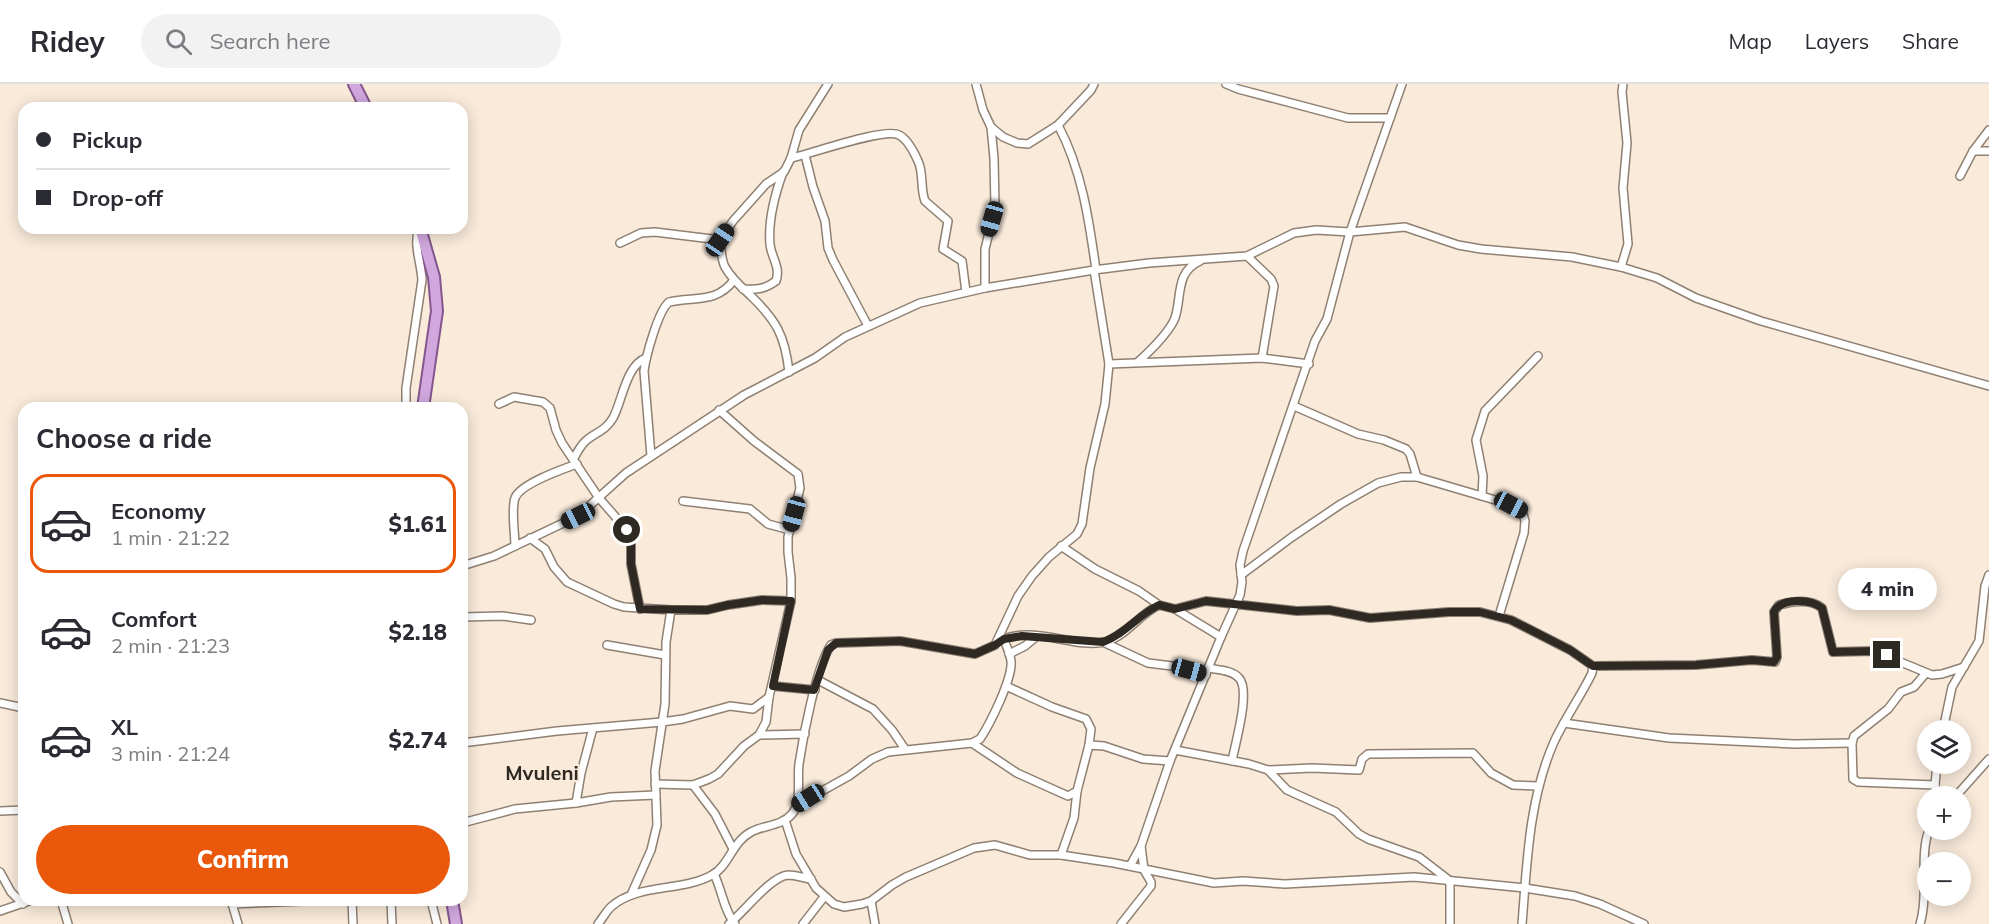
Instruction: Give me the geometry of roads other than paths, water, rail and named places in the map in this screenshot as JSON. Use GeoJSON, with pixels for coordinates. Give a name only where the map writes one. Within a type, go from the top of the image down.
{"type":"FeatureCollection","features":[{"type":"Feature","properties":{"kind":"main road"},"geometry":{"type":"LineString","coordinates":[[354,84],[363,102]]}},
{"type":"Feature","properties":{"kind":"main road"},"geometry":{"type":"LineString","coordinates":[[421,234],[434,277],[437,311],[424,402]]}},
{"type":"Feature","properties":{"kind":"main road"},"geometry":{"type":"LineString","coordinates":[[453,906],[456,924]]}},
{"type":"Feature","properties":{"kind":"street"},"geometry":{"type":"LineString","coordinates":[[743,289],[767,288],[777,281],[778,269],[770,247],[770,229],[779,184],[791,158],[799,130],[828,84]]}},
{"type":"Feature","properties":{"kind":"street"},"geometry":{"type":"LineString","coordinates":[[976,84],[980,101],[991,127],[995,208],[985,249],[985,288]]}},
{"type":"Feature","properties":{"kind":"street"},"geometry":{"type":"LineString","coordinates":[[991,127],[1003,137],[1028,144],[1058,125],[1094,84]]}},
{"type":"Feature","properties":{"kind":"street"},"geometry":{"type":"LineString","coordinates":[[1226,84],[1348,118],[1390,118]]}},
{"type":"Feature","properties":{"kind":"street"},"geometry":{"type":"LineString","coordinates":[[1130,866],[1141,846],[1170,761],[1242,588],[1240,575],[1243,551],[1315,341],[1327,319],[1350,232],[1402,84]]}},
{"type":"Feature","properties":{"kind":"street"},"geometry":{"type":"LineString","coordinates":[[1621,267],[1628,244],[1623,188],[1627,143],[1623,84]]}},
{"type":"Feature","properties":{"kind":"street"},"geometry":{"type":"LineString","coordinates":[[995,645],[1032,576],[1061,546],[1077,534],[1082,524],[1090,468],[1105,404],[1109,364],[1084,197],[1075,166],[1058,125]]}},
{"type":"Feature","properties":{"kind":"street"},"geometry":{"type":"LineString","coordinates":[[1960,176],[1973,151],[1989,130]]}},
{"type":"Feature","properties":{"kind":"street"},"geometry":{"type":"LineString","coordinates":[[791,158],[847,141],[898,134],[919,162],[925,201],[948,221],[943,249],[962,261],[966,292]]}},
{"type":"Feature","properties":{"kind":"street"},"geometry":{"type":"LineString","coordinates":[[1973,151],[1989,151]]}},
{"type":"Feature","properties":{"kind":"street"},"geometry":{"type":"LineString","coordinates":[[805,155],[825,221],[828,248],[832,260],[868,326]]}},
{"type":"Feature","properties":{"kind":"street"},"geometry":{"type":"LineString","coordinates":[[784,172],[766,184],[733,220],[720,240],[725,267],[734,280],[762,307],[781,335],[787,348],[789,372]]}},
{"type":"Feature","properties":{"kind":"street"},"geometry":{"type":"LineString","coordinates":[[468,564],[494,556],[578,516],[612,484],[719,410],[815,358],[845,337],[920,303],[985,288],[1095,270],[1247,256],[1294,233],[1316,230],[1350,232],[1405,227],[1481,249],[1572,257],[1621,267],[1657,278],[1696,298],[1761,321],[1989,386]]}},
{"type":"Feature","properties":{"kind":"street"},"geometry":{"type":"LineString","coordinates":[[620,243],[641,233],[655,232],[720,240]]}},
{"type":"Feature","properties":{"kind":"street"},"geometry":{"type":"LineString","coordinates":[[406,402],[406,388],[422,280],[416,243],[418,234]]}},
{"type":"Feature","properties":{"kind":"street"},"geometry":{"type":"LineString","coordinates":[[1247,256],[1271,279],[1274,286],[1262,358]]}},
{"type":"Feature","properties":{"kind":"street"},"geometry":{"type":"LineString","coordinates":[[1138,362],[1154,347],[1175,319],[1178,291],[1188,270],[1205,259]]}},
{"type":"Feature","properties":{"kind":"street"},"geometry":{"type":"LineString","coordinates":[[651,456],[644,371],[646,358],[664,306],[676,300],[714,297],[728,289],[734,280]]}},
{"type":"Feature","properties":{"kind":"street"},"geometry":{"type":"LineString","coordinates":[[1482,496],[1483,476],[1476,440],[1485,411],[1538,356]]}},
{"type":"Feature","properties":{"kind":"street"},"geometry":{"type":"LineString","coordinates":[[515,546],[514,503],[517,494],[576,461],[587,440],[601,432],[612,420],[622,391],[636,365],[646,358]]}},
{"type":"Feature","properties":{"kind":"street"},"geometry":{"type":"LineString","coordinates":[[1109,364],[1262,358],[1309,364]]}},
{"type":"Feature","properties":{"kind":"street"},"geometry":{"type":"LineString","coordinates":[[500,404],[514,397],[547,404],[556,430],[599,498],[631,537],[631,564],[640,609]]}},
{"type":"Feature","properties":{"kind":"street"},"geometry":{"type":"LineString","coordinates":[[1294,406],[1358,434],[1384,440],[1406,449],[1410,454],[1417,477]]}},
{"type":"Feature","properties":{"kind":"street"},"geometry":{"type":"LineString","coordinates":[[655,784],[693,785],[718,774],[744,746],[759,735],[766,722],[769,697],[791,601],[788,552],[790,530],[800,488],[798,474],[754,441],[719,410]]}},
{"type":"Feature","properties":{"kind":"street"},"geometry":{"type":"LineString","coordinates":[[1240,575],[1341,504],[1378,483],[1401,477],[1417,477],[1502,502],[1522,511],[1525,521],[1524,533],[1500,616]]}},
{"type":"Feature","properties":{"kind":"street"},"geometry":{"type":"LineString","coordinates":[[683,501],[750,509],[768,524],[790,530]]}},
{"type":"Feature","properties":{"kind":"street"},"geometry":{"type":"LineString","coordinates":[[531,538],[545,549],[554,567],[567,582],[614,604],[640,609],[707,610],[762,600],[791,601]]}},
{"type":"Feature","properties":{"kind":"street"},"geometry":{"type":"LineString","coordinates":[[1061,546],[1095,569],[1139,591],[1159,605],[1175,609],[1221,637]]}},
{"type":"Feature","properties":{"kind":"street"},"geometry":{"type":"LineString","coordinates":[[1945,720],[1952,687],[1979,641],[1985,586],[1989,575]]}},
{"type":"Feature","properties":{"kind":"street"},"geometry":{"type":"LineString","coordinates":[[1175,609],[1206,601],[1297,611],[1329,610],[1370,618],[1480,612],[1500,616],[1570,650],[1593,666],[1696,665],[1752,660],[1774,662],[1777,657],[1774,612],[1776,607],[1793,602],[1812,602],[1822,608],[1833,652],[1874,651],[1937,676],[1964,667]]}},
{"type":"Feature","properties":{"kind":"street"},"geometry":{"type":"LineString","coordinates":[[1103,642],[1127,630],[1142,615],[1159,605]]}},
{"type":"Feature","properties":{"kind":"street"},"geometry":{"type":"LineString","coordinates":[[631,895],[654,841],[657,825],[656,759],[665,704],[665,655],[671,610]]}},
{"type":"Feature","properties":{"kind":"street"},"geometry":{"type":"LineString","coordinates":[[468,617],[503,616],[531,620]]}},
{"type":"Feature","properties":{"kind":"street"},"geometry":{"type":"LineString","coordinates":[[1009,654],[1025,646],[1037,636]]}},
{"type":"Feature","properties":{"kind":"street"},"geometry":{"type":"LineString","coordinates":[[598,924],[611,906],[631,895],[700,881],[714,874],[720,870],[741,838],[752,831],[785,820],[793,813],[797,805],[798,771],[814,690],[828,650],[836,643],[900,641],[975,654],[1004,639],[1037,636],[1103,642],[1148,663],[1234,674],[1243,685],[1242,712],[1232,761]]}},
{"type":"Feature","properties":{"kind":"street"},"geometry":{"type":"LineString","coordinates":[[797,805],[849,776],[872,759],[888,752],[972,742],[980,739],[1006,686],[1011,663],[1004,639]]}},
{"type":"Feature","properties":{"kind":"street"},"geometry":{"type":"LineString","coordinates":[[607,645],[665,655]]}},
{"type":"Feature","properties":{"kind":"street"},"geometry":{"type":"LineString","coordinates":[[1522,924],[1531,825],[1538,786],[1555,739],[1592,673],[1593,666]]}},
{"type":"Feature","properties":{"kind":"street"},"geometry":{"type":"LineString","coordinates":[[1926,673],[1911,688],[1901,692],[1888,710],[1854,736],[1852,743],[1854,781],[1935,785],[1936,774]]}},
{"type":"Feature","properties":{"kind":"street"},"geometry":{"type":"LineString","coordinates":[[818,680],[873,709],[905,749]]}},
{"type":"Feature","properties":{"kind":"street"},"geometry":{"type":"LineString","coordinates":[[773,686],[814,690]]}},
{"type":"Feature","properties":{"kind":"street"},"geometry":{"type":"LineString","coordinates":[[1006,686],[1086,719],[1091,729],[1077,791],[1072,798],[1074,818],[1061,855]]}},
{"type":"Feature","properties":{"kind":"street"},"geometry":{"type":"LineString","coordinates":[[468,742],[593,728],[662,723],[730,706],[753,709],[769,697]]}},
{"type":"Feature","properties":{"kind":"street"},"geometry":{"type":"LineString","coordinates":[[0,703],[18,707]]}},
{"type":"Feature","properties":{"kind":"street"},"geometry":{"type":"LineString","coordinates":[[766,722],[779,734]]}},
{"type":"Feature","properties":{"kind":"street"},"geometry":{"type":"LineString","coordinates":[[1564,723],[1669,738],[1795,744],[1852,743]]}},
{"type":"Feature","properties":{"kind":"street"},"geometry":{"type":"LineString","coordinates":[[576,803],[593,728]]}},
{"type":"Feature","properties":{"kind":"street"},"geometry":{"type":"LineString","coordinates":[[759,735],[805,734]]}},
{"type":"Feature","properties":{"kind":"street"},"geometry":{"type":"LineString","coordinates":[[972,742],[1017,773],[1072,798]]}},
{"type":"Feature","properties":{"kind":"street"},"geometry":{"type":"LineString","coordinates":[[1089,745],[1104,746],[1143,759],[1170,761]]}},
{"type":"Feature","properties":{"kind":"street"},"geometry":{"type":"LineString","coordinates":[[1175,750],[1268,770],[1312,768],[1359,770],[1362,759],[1371,753],[1425,755],[1469,753],[1476,755],[1491,773],[1513,785],[1538,786]]}},
{"type":"Feature","properties":{"kind":"street"},"geometry":{"type":"LineString","coordinates":[[1965,786],[1989,759]]}},
{"type":"Feature","properties":{"kind":"street"},"geometry":{"type":"LineString","coordinates":[[1268,770],[1287,790],[1336,812],[1368,840],[1419,856],[1450,881]]}},
{"type":"Feature","properties":{"kind":"street"},"geometry":{"type":"LineString","coordinates":[[693,785],[715,814],[733,849]]}},
{"type":"Feature","properties":{"kind":"street"},"geometry":{"type":"LineString","coordinates":[[468,821],[515,809],[611,797],[656,795]]}},
{"type":"Feature","properties":{"kind":"street"},"geometry":{"type":"LineString","coordinates":[[0,811],[18,810]]}},
{"type":"Feature","properties":{"kind":"street"},"geometry":{"type":"LineString","coordinates":[[785,820],[796,854],[811,879],[824,897],[844,907],[872,901],[891,885],[906,877],[974,848],[995,845],[1030,855],[1061,855],[1214,883],[1243,881],[1285,884],[1396,877],[1525,888],[1575,896],[1600,904],[1644,924]]}},
{"type":"Feature","properties":{"kind":"street"},"geometry":{"type":"LineString","coordinates":[[1920,924],[1926,880],[1925,840]]}},
{"type":"Feature","properties":{"kind":"street"},"geometry":{"type":"LineString","coordinates":[[1121,924],[1151,886],[1144,870],[1141,846]]}},
{"type":"Feature","properties":{"kind":"street"},"geometry":{"type":"LineString","coordinates":[[0,872],[10,892],[18,899]]}},
{"type":"Feature","properties":{"kind":"street"},"geometry":{"type":"LineString","coordinates":[[714,874],[733,923],[757,896],[781,877],[787,875],[811,879]]}},
{"type":"Feature","properties":{"kind":"street"},"geometry":{"type":"LineString","coordinates":[[1450,881],[1450,924]]}},
{"type":"Feature","properties":{"kind":"street"},"geometry":{"type":"LineString","coordinates":[[803,924],[824,897]]}},
{"type":"Feature","properties":{"kind":"street"},"geometry":{"type":"LineString","coordinates":[[872,901],[875,924]]}},
{"type":"Feature","properties":{"kind":"street"},"geometry":{"type":"LineString","coordinates":[[0,911],[18,906]]}},
{"type":"Feature","properties":{"kind":"street"},"geometry":{"type":"LineString","coordinates":[[63,906],[68,924]]}},
{"type":"Feature","properties":{"kind":"street"},"geometry":{"type":"LineString","coordinates":[[233,906],[235,924]]}},
{"type":"Feature","properties":{"kind":"street"},"geometry":{"type":"LineString","coordinates":[[352,906],[353,924]]}},
{"type":"Feature","properties":{"kind":"street"},"geometry":{"type":"LineString","coordinates":[[391,906],[392,924]]}},
{"type":"Feature","properties":{"kind":"street"},"geometry":{"type":"LineString","coordinates":[[432,906],[437,924]]}},
{"type":"Feature","properties":{"kind":"district","name":"Mvuleni"},"geometry":{"type":"Point","coordinates":[542,772]}}]}
